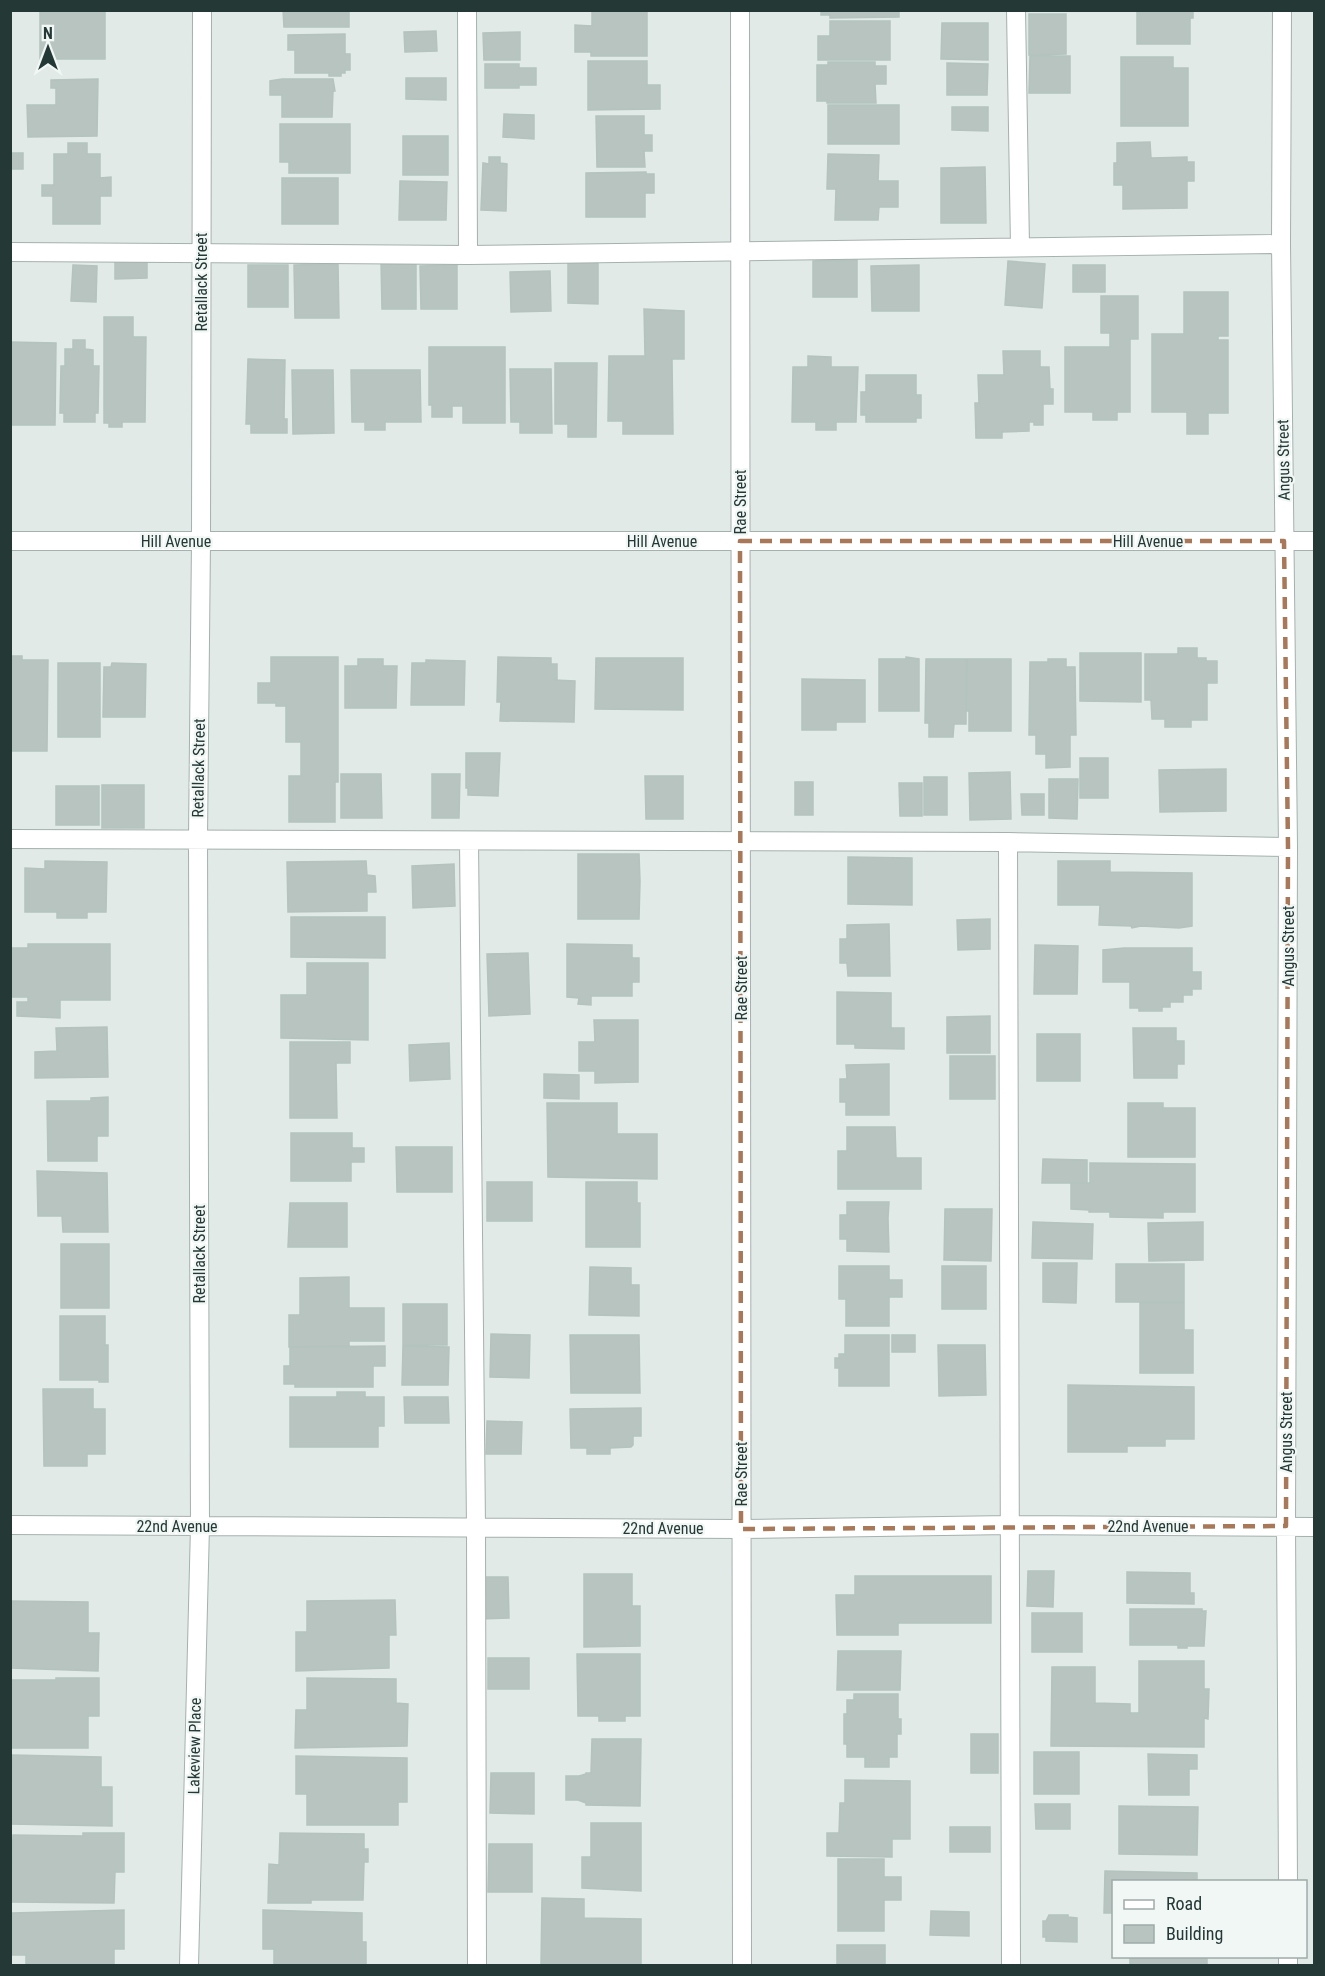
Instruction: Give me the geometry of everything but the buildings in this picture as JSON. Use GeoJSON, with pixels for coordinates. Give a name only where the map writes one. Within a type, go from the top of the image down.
{"type":"FeatureCollection","features":[{"type":"Feature","properties":{"kind":"street","name":"Retallack Street"},"geometry":{"type":"LineString","coordinates":[[200,1526],[198,839],[202,10]]}},
{"type":"Feature","properties":{"kind":"street"},"geometry":{"type":"LineString","coordinates":[[467,10],[468,255]]}},
{"type":"Feature","properties":{"kind":"street","name":"Rae Street"},"geometry":{"type":"LineString","coordinates":[[740,10],[742,1965]]}},
{"type":"Feature","properties":{"kind":"street"},"geometry":{"type":"LineString","coordinates":[[1016,10],[1020,247]]}},
{"type":"Feature","properties":{"kind":"street","name":"Angus Street"},"geometry":{"type":"LineString","coordinates":[[1282,10],[1281,244],[1288,847],[1286,1526],[1288,1880]]}},
{"type":"Feature","properties":{"kind":"street"},"geometry":{"type":"LineString","coordinates":[[10,252],[468,255],[1281,244]]}},
{"type":"Feature","properties":{"kind":"street","name":"Hill Avenue"},"geometry":{"type":"LineString","coordinates":[[10,541],[1314,541]]}},
{"type":"Feature","properties":{"kind":"street"},"geometry":{"type":"LineString","coordinates":[[10,838],[1008,842],[1288,847]]}},
{"type":"Feature","properties":{"kind":"street"},"geometry":{"type":"LineString","coordinates":[[469,841],[476,1527],[477,1965]]}},
{"type":"Feature","properties":{"kind":"street"},"geometry":{"type":"LineString","coordinates":[[1008,842],[1011,1965]]}},
{"type":"Feature","properties":{"kind":"street","name":"22nd Avenue"},"geometry":{"type":"LineString","coordinates":[[10,1525],[741,1529],[1009,1525],[1314,1527]]}},
{"type":"Feature","properties":{"kind":"street","name":"Lakeview Place"},"geometry":{"type":"LineString","coordinates":[[189,1965],[200,1526]]}},
{"type":"Feature","properties":{"kind":"highlighted area"},"geometry":{"type":"Polygon","coordinates":[[[740,541],[1284,541],[1288,847],[1286,1526],[741,1529],[740,541]]]}}]}
